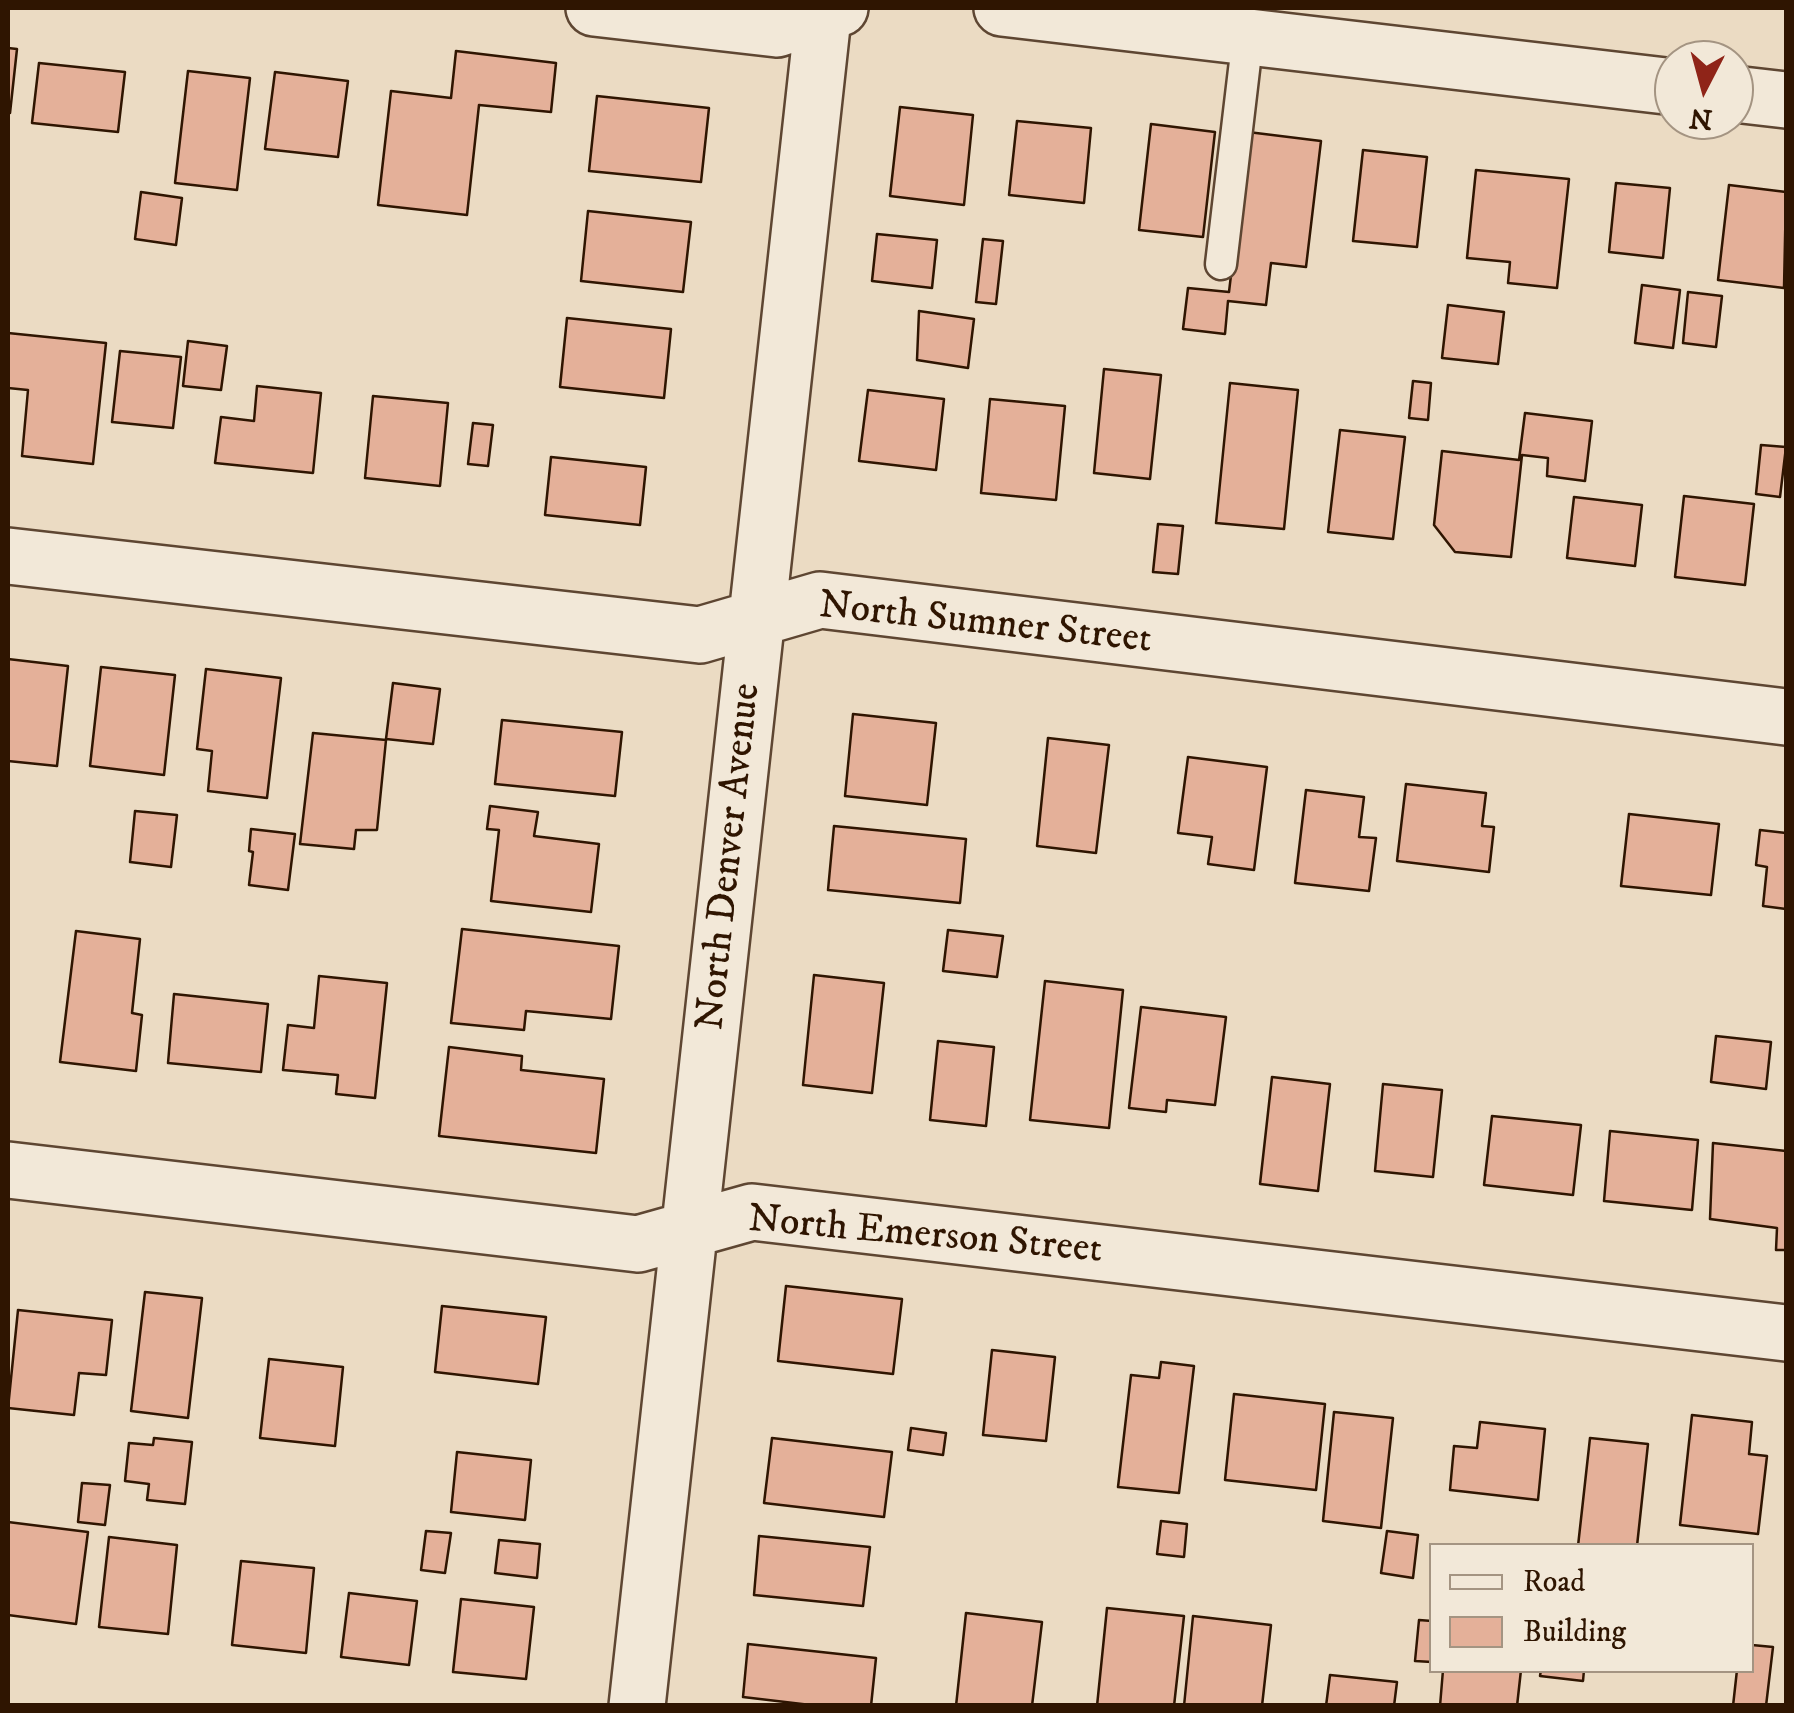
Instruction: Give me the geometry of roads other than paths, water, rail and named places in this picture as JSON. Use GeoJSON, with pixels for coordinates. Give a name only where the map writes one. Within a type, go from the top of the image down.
{"type":"FeatureCollection","features":[{"type":"Feature","properties":{"kind":"street"},"geometry":{"type":"LineString","coordinates":[[594,8],[777,29],[829,9]]}},
{"type":"Feature","properties":{"kind":"street"},"geometry":{"type":"LineString","coordinates":[[1002,8],[1654,84]]}},
{"type":"Feature","properties":{"kind":"street","name":"North Denver Avenue"},"geometry":{"type":"LineString","coordinates":[[637,1706],[829,9]]}},
{"type":"Feature","properties":{"kind":"street"},"geometry":{"type":"LineString","coordinates":[[1754,96],[1786,100]]}},
{"type":"Feature","properties":{"kind":"street","name":"North Sumner Street"},"geometry":{"type":"LineString","coordinates":[[8,556],[700,636],[820,600],[1786,717]]}},
{"type":"Feature","properties":{"kind":"street","name":"North Emerson Street"},"geometry":{"type":"LineString","coordinates":[[8,1170],[638,1244],[752,1212],[1786,1333]]}},
{"type":"Feature","properties":{"kind":"lane"},"geometry":{"type":"LineString","coordinates":[[1222,264],[1248,36]]}}]}
